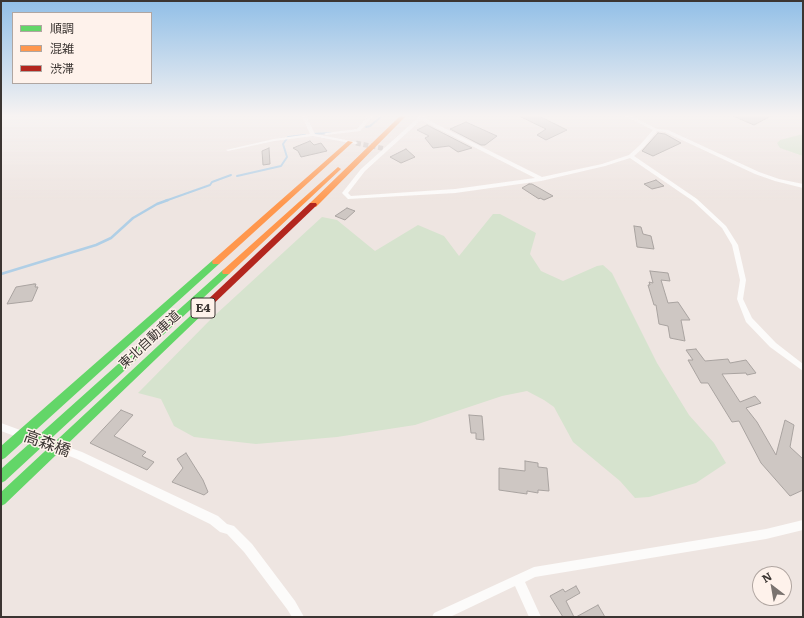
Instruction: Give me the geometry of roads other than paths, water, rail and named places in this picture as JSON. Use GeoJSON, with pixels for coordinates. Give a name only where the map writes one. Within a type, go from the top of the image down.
{"type":"FeatureCollection","features":[{"type":"Feature","properties":{"kind":"main road"},"geometry":{"type":"LineString","coordinates":[[1,454],[350,145]]}},
{"type":"Feature","properties":{"kind":"main road","name":"東北自動車道"},"geometry":{"type":"LineString","coordinates":[[1,477],[331,176],[363,145]]}},
{"type":"Feature","properties":{"kind":"main road","name":"東北自動車道"},"geometry":{"type":"LineString","coordinates":[[1,500],[116,389],[334,185],[374,145]]}},
{"type":"Feature","properties":{"kind":"street"},"geometry":{"type":"LineString","coordinates":[[228,150],[253,145]]}},
{"type":"Feature","properties":{"kind":"street"},"geometry":{"type":"LineString","coordinates":[[391,145],[363,170],[345,193],[350,198],[456,191],[541,179],[603,165],[630,156],[643,145]]}},
{"type":"Feature","properties":{"kind":"street"},"geometry":{"type":"LineString","coordinates":[[475,145],[541,179]]}},
{"type":"Feature","properties":{"kind":"street"},"geometry":{"type":"LineString","coordinates":[[697,145],[777,180],[803,186]]}},
{"type":"Feature","properties":{"kind":"street"},"geometry":{"type":"LineString","coordinates":[[630,156],[695,200],[724,227],[735,245],[744,280],[740,299],[749,320],[773,345],[803,368]]}},
{"type":"Feature","properties":{"kind":"street","name":"高森橋"},"geometry":{"type":"LineString","coordinates":[[1,427],[79,455],[214,520],[224,528],[230,530],[248,548],[291,605],[298,617]]}},
{"type":"Feature","properties":{"kind":"street"},"geometry":{"type":"LineString","coordinates":[[438,617],[534,572],[766,534],[803,525]]}},
{"type":"Feature","properties":{"kind":"street"},"geometry":{"type":"LineString","coordinates":[[518,580],[535,617]]}},
{"type":"Feature","properties":{"kind":"waterway"},"geometry":{"type":"LineString","coordinates":[[237,176],[281,166],[287,157],[283,145]]}},
{"type":"Feature","properties":{"kind":"waterway"},"geometry":{"type":"LineString","coordinates":[[165,201],[210,185],[212,182],[231,175]]}},
{"type":"Feature","properties":{"kind":"waterway"},"geometry":{"type":"LineString","coordinates":[[1,274],[96,245],[111,238],[133,218],[157,204],[168,200]]}},
{"type":"Feature","properties":{"kind":"tunnel"},"geometry":{"type":"LineString","coordinates":[[365,145],[386,149]]}}]}
